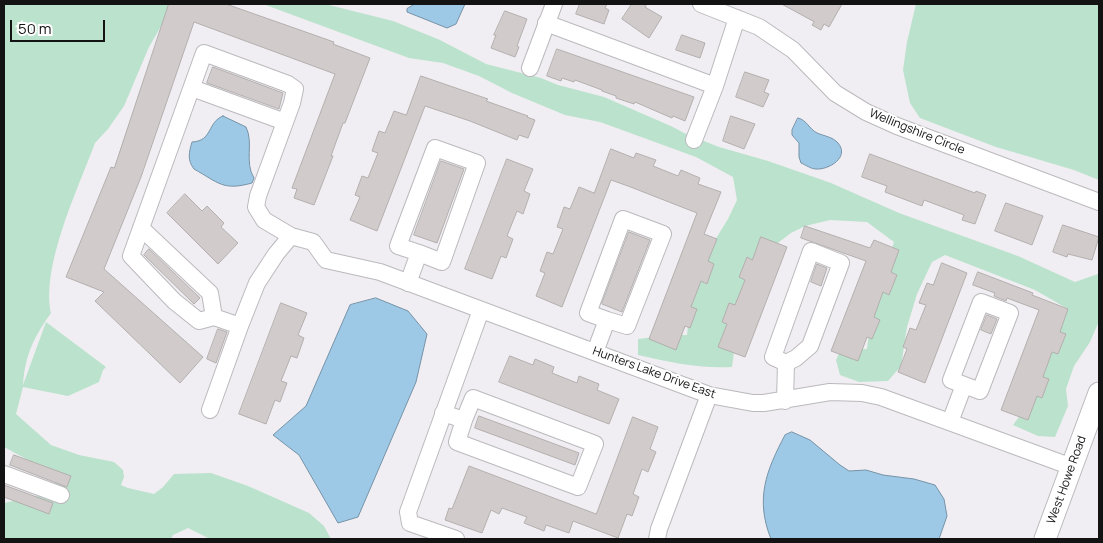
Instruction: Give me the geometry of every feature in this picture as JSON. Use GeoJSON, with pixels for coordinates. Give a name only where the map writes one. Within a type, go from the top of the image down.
{"type":"FeatureCollection","features":[{"type":"Feature","properties":{"kind":"main road","name":"West Howe Road"},"geometry":{"type":"LineString","coordinates":[[1045,539],[1099,393]]}},
{"type":"Feature","properties":{"kind":"street"},"geometry":{"type":"LineString","coordinates":[[530,68],[554,4]]}},
{"type":"Feature","properties":{"kind":"street","name":"Wellingshire Circle"},"geometry":{"type":"LineString","coordinates":[[701,4],[759,27],[793,50],[835,93],[866,112],[897,126],[1099,202]]}},
{"type":"Feature","properties":{"kind":"street"},"geometry":{"type":"LineString","coordinates":[[694,140],[715,86],[737,18]]}},
{"type":"Feature","properties":{"kind":"street"},"geometry":{"type":"LineString","coordinates":[[546,23],[715,86]]}},
{"type":"Feature","properties":{"kind":"street"},"geometry":{"type":"LineString","coordinates":[[210,410],[257,283],[291,236],[264,220],[256,208],[258,196],[295,89],[288,84],[204,53],[131,256],[174,301],[199,321],[214,317],[240,326]]}},
{"type":"Feature","properties":{"kind":"street"},"geometry":{"type":"LineString","coordinates":[[192,88],[285,122]]}},
{"type":"Feature","properties":{"kind":"street"},"geometry":{"type":"LineString","coordinates":[[435,148],[477,163],[442,262],[420,254],[398,246],[435,148]]}},
{"type":"Feature","properties":{"kind":"street"},"geometry":{"type":"LineString","coordinates":[[623,219],[663,234],[626,326],[607,320],[588,313],[623,219]]}},
{"type":"Feature","properties":{"kind":"street"},"geometry":{"type":"LineString","coordinates":[[141,228],[210,293],[214,317]]}},
{"type":"Feature","properties":{"kind":"street","name":"Hunters Lake Drive East"},"geometry":{"type":"LineString","coordinates":[[291,236],[313,242],[326,260],[380,272],[709,395],[753,403],[785,401],[825,393],[862,393],[881,397],[1072,467]]}},
{"type":"Feature","properties":{"kind":"street"},"geometry":{"type":"LineString","coordinates":[[811,250],[841,263],[810,346],[796,358],[786,363],[773,357],[811,250]]}},
{"type":"Feature","properties":{"kind":"street"},"geometry":{"type":"LineString","coordinates":[[408,283],[420,254]]}},
{"type":"Feature","properties":{"kind":"street"},"geometry":{"type":"LineString","coordinates":[[981,302],[1010,312],[980,391],[964,385],[951,380],[981,302]]}},
{"type":"Feature","properties":{"kind":"street"},"geometry":{"type":"LineString","coordinates":[[456,539],[410,523],[408,512],[481,310]]}},
{"type":"Feature","properties":{"kind":"street"},"geometry":{"type":"LineString","coordinates":[[595,352],[607,320]]}},
{"type":"Feature","properties":{"kind":"street"},"geometry":{"type":"LineString","coordinates":[[785,401],[786,363]]}},
{"type":"Feature","properties":{"kind":"street"},"geometry":{"type":"LineString","coordinates":[[950,422],[964,385]]}},
{"type":"Feature","properties":{"kind":"street"},"geometry":{"type":"LineString","coordinates":[[657,539],[659,529],[709,395]]}},
{"type":"Feature","properties":{"kind":"street"},"geometry":{"type":"LineString","coordinates":[[473,398],[595,444],[578,487],[457,442],[464,420],[473,398]]}},
{"type":"Feature","properties":{"kind":"street"},"geometry":{"type":"LineString","coordinates":[[444,413],[464,420]]}},
{"type":"Feature","properties":{"kind":"street"},"geometry":{"type":"LineString","coordinates":[[4,474],[61,496]]}},
{"type":"Feature","properties":{"kind":"green space"},"geometry":{"type":"Polygon","coordinates":[[[4,4],[174,4],[149,47],[124,106],[108,129],[95,143],[71,205],[56,251],[49,294],[51,313],[31,347],[23,385],[46,322],[106,367],[99,382],[68,396],[23,387],[16,414],[51,445],[79,455],[114,462],[123,470],[124,477],[121,485],[128,488],[154,494],[174,474],[211,473],[248,486],[309,513],[324,526],[331,539],[210,539],[188,528],[173,535],[171,539],[4,539],[4,503],[46,494],[64,474],[28,460],[4,447],[4,4]]]}},
{"type":"Feature","properties":{"kind":"green space"},"geometry":{"type":"Polygon","coordinates":[[[263,4],[325,4],[393,21],[440,40],[486,64],[604,97],[719,147],[768,161],[831,183],[899,213],[1018,256],[1075,282],[1098,274],[1099,269],[1099,321],[1090,342],[1074,366],[1066,389],[1068,406],[1055,437],[1038,436],[1013,425],[1027,406],[1056,330],[1068,309],[1035,290],[945,255],[932,262],[917,294],[907,327],[901,366],[888,381],[859,382],[840,375],[836,360],[841,349],[867,349],[872,307],[894,242],[867,222],[830,220],[805,226],[791,233],[762,255],[736,336],[732,367],[696,366],[638,355],[638,339],[687,335],[692,288],[707,253],[728,219],[737,200],[733,177],[696,157],[600,122],[565,115],[512,93],[479,76],[443,63],[409,58],[263,4]]]}},
{"type":"Feature","properties":{"kind":"green space"},"geometry":{"type":"Polygon","coordinates":[[[916,4],[1099,4],[1099,180],[1074,170],[996,147],[920,118],[910,103],[903,70],[916,4]]]}},
{"type":"Feature","properties":{"kind":"water"},"geometry":{"type":"Polygon","coordinates":[[[415,4],[465,4],[456,24],[447,28],[407,12],[407,9],[415,4]]]}},
{"type":"Feature","properties":{"kind":"water"},"geometry":{"type":"Polygon","coordinates":[[[223,116],[246,127],[249,139],[250,166],[254,178],[252,183],[227,186],[194,169],[190,162],[189,153],[192,142],[199,141],[207,135],[214,122],[223,116]]]}},
{"type":"Feature","properties":{"kind":"water"},"geometry":{"type":"Polygon","coordinates":[[[798,118],[817,133],[831,138],[838,143],[841,153],[840,158],[836,162],[821,169],[810,168],[801,163],[799,143],[792,135],[792,130],[798,118]]]}},
{"type":"Feature","properties":{"kind":"water"},"geometry":{"type":"Polygon","coordinates":[[[376,298],[408,311],[427,334],[416,382],[358,517],[338,523],[299,455],[273,435],[306,406],[350,305],[376,298]]]}},
{"type":"Feature","properties":{"kind":"water"},"geometry":{"type":"Polygon","coordinates":[[[792,432],[810,440],[849,471],[866,470],[935,485],[944,499],[947,516],[939,539],[771,539],[764,511],[763,498],[765,486],[778,448],[785,435],[792,432]]]}},
{"type":"Feature","properties":{"kind":"building"},"geometry":{"type":"Polygon","coordinates":[[[169,4],[226,4],[334,42],[333,44],[370,58],[345,123],[343,123],[331,156],[333,156],[314,205],[294,198],[297,189],[292,188],[335,74],[194,22],[141,177],[104,269],[203,357],[180,383],[95,301],[104,292],[66,277],[111,167],[114,168],[169,4]]]}},
{"type":"Feature","properties":{"kind":"building"},"geometry":{"type":"Polygon","coordinates":[[[580,4],[607,4],[605,8],[609,10],[604,24],[576,14],[580,4]]]}},
{"type":"Feature","properties":{"kind":"building"},"geometry":{"type":"Polygon","coordinates":[[[632,4],[647,4],[645,7],[662,17],[649,38],[622,19],[632,4]]]}},
{"type":"Feature","properties":{"kind":"building"},"geometry":{"type":"Polygon","coordinates":[[[782,4],[842,4],[829,27],[824,24],[821,30],[812,25],[814,22],[782,4]]]}},
{"type":"Feature","properties":{"kind":"building"},"geometry":{"type":"Polygon","coordinates":[[[505,11],[527,19],[515,57],[491,48],[496,35],[494,35],[505,11]]]}},
{"type":"Feature","properties":{"kind":"building"},"geometry":{"type":"Polygon","coordinates":[[[682,35],[705,43],[700,58],[676,50],[682,35]]]}},
{"type":"Feature","properties":{"kind":"building"},"geometry":{"type":"Polygon","coordinates":[[[557,49],[694,97],[685,121],[673,116],[672,118],[635,102],[634,104],[616,98],[616,96],[575,80],[574,82],[562,78],[561,81],[547,76],[557,49]]]}},
{"type":"Feature","properties":{"kind":"building"},"geometry":{"type":"Polygon","coordinates":[[[213,67],[283,93],[279,109],[207,83],[213,67]]]}},
{"type":"Feature","properties":{"kind":"building"},"geometry":{"type":"Polygon","coordinates":[[[745,72],[769,80],[764,92],[769,94],[763,107],[736,97],[745,72]]]}},
{"type":"Feature","properties":{"kind":"building"},"geometry":{"type":"Polygon","coordinates":[[[421,76],[488,99],[486,101],[535,120],[528,138],[519,135],[517,140],[470,121],[425,106],[377,231],[350,220],[360,197],[355,195],[362,176],[368,178],[378,153],[372,151],[379,131],[385,133],[394,111],[406,115],[421,76]]]}},
{"type":"Feature","properties":{"kind":"building"},"geometry":{"type":"Polygon","coordinates":[[[731,116],[755,124],[744,149],[723,141],[731,116]]]}},
{"type":"Feature","properties":{"kind":"building"},"geometry":{"type":"Polygon","coordinates":[[[611,149],[634,158],[636,153],[656,160],[653,166],[678,176],[681,170],[700,178],[698,184],[721,192],[704,234],[717,239],[708,261],[714,264],[707,284],[701,281],[691,307],[697,309],[690,328],[685,326],[676,350],[649,339],[697,213],[628,186],[611,180],[562,307],[536,296],[545,273],[540,271],[547,252],[553,254],[563,229],[557,227],[564,207],[570,209],[579,187],[594,193],[611,149]]]}},
{"type":"Feature","properties":{"kind":"building"},"geometry":{"type":"Polygon","coordinates":[[[870,154],[975,193],[976,191],[986,195],[975,224],[962,220],[964,215],[924,200],[922,206],[885,192],[887,186],[862,177],[870,154]]]}},
{"type":"Feature","properties":{"kind":"building"},"geometry":{"type":"Polygon","coordinates":[[[507,159],[533,169],[524,191],[530,194],[523,214],[517,211],[507,236],[513,239],[506,258],[501,256],[492,279],[465,269],[507,159]]]}},
{"type":"Feature","properties":{"kind":"building"},"geometry":{"type":"Polygon","coordinates":[[[441,161],[464,169],[437,243],[414,235],[441,161]]]}},
{"type":"Feature","properties":{"kind":"building"},"geometry":{"type":"Polygon","coordinates":[[[185,194],[202,211],[207,206],[224,223],[221,227],[238,243],[218,264],[167,213],[185,194]]]}},
{"type":"Feature","properties":{"kind":"building"},"geometry":{"type":"Polygon","coordinates":[[[1006,203],[1043,216],[1032,245],[995,231],[1006,203]]]}},
{"type":"Feature","properties":{"kind":"building"},"geometry":{"type":"Polygon","coordinates":[[[1063,225],[1099,237],[1092,260],[1068,254],[1067,257],[1053,252],[1063,225]]]}},
{"type":"Feature","properties":{"kind":"building"},"geometry":{"type":"Polygon","coordinates":[[[805,226],[870,248],[874,240],[899,250],[891,272],[897,275],[889,295],[883,292],[874,317],[880,320],[872,339],[867,337],[858,361],[831,351],[866,261],[801,238],[805,226]]]}},
{"type":"Feature","properties":{"kind":"building"},"geometry":{"type":"Polygon","coordinates":[[[629,232],[650,240],[622,312],[602,304],[629,232]]]}},
{"type":"Feature","properties":{"kind":"building"},"geometry":{"type":"Polygon","coordinates":[[[761,237],[787,247],[745,357],[718,347],[727,324],[722,322],[729,303],[735,305],[745,280],[739,277],[747,257],[752,260],[761,237]]]}},
{"type":"Feature","properties":{"kind":"building"},"geometry":{"type":"Polygon","coordinates":[[[149,249],[200,298],[194,304],[144,255],[149,249]]]}},
{"type":"Feature","properties":{"kind":"building"},"geometry":{"type":"Polygon","coordinates":[[[942,263],[967,273],[925,383],[898,372],[907,349],[903,347],[910,328],[916,330],[926,305],[919,303],[927,283],[933,285],[942,263]]]}},
{"type":"Feature","properties":{"kind":"building"},"geometry":{"type":"Polygon","coordinates":[[[817,264],[827,268],[821,286],[811,282],[817,264]]]}},
{"type":"Feature","properties":{"kind":"building"},"geometry":{"type":"Polygon","coordinates":[[[978,272],[1068,309],[1060,332],[1066,334],[1058,354],[1052,352],[1043,377],[1049,379],[1042,398],[1037,396],[1028,420],[1001,410],[1039,310],[1007,298],[1006,301],[994,296],[995,293],[973,285],[978,272]]]}},
{"type":"Feature","properties":{"kind":"building"},"geometry":{"type":"Polygon","coordinates":[[[281,303],[307,313],[298,335],[304,338],[297,358],[291,356],[281,381],[287,383],[280,402],[275,400],[266,424],[239,414],[281,303]]]}},
{"type":"Feature","properties":{"kind":"building"},"geometry":{"type":"Polygon","coordinates":[[[987,315],[997,319],[991,334],[981,330],[987,315]]]}},
{"type":"Feature","properties":{"kind":"building"},"geometry":{"type":"Polygon","coordinates":[[[218,329],[227,332],[216,363],[207,359],[218,329]]]}},
{"type":"Feature","properties":{"kind":"building"},"geometry":{"type":"Polygon","coordinates":[[[510,356],[533,365],[535,359],[554,367],[552,373],[577,383],[579,376],[599,384],[597,390],[619,399],[609,424],[499,382],[510,356]]]}},
{"type":"Feature","properties":{"kind":"building"},"geometry":{"type":"Polygon","coordinates":[[[479,416],[579,453],[575,465],[475,428],[479,416]]]}},
{"type":"Feature","properties":{"kind":"building"},"geometry":{"type":"Polygon","coordinates":[[[633,417],[658,427],[650,449],[656,452],[648,472],[642,469],[633,494],[639,497],[632,516],[627,514],[618,538],[573,521],[569,533],[546,525],[544,531],[524,523],[527,517],[502,508],[499,514],[491,510],[482,533],[445,520],[449,508],[452,509],[469,466],[596,514],[633,417]]]}},
{"type":"Feature","properties":{"kind":"building"},"geometry":{"type":"Polygon","coordinates":[[[14,455],[71,476],[67,487],[10,465],[14,455]]]}},
{"type":"Feature","properties":{"kind":"building"},"geometry":{"type":"Polygon","coordinates":[[[4,485],[53,503],[49,514],[4,497],[4,485]]]}}]}
